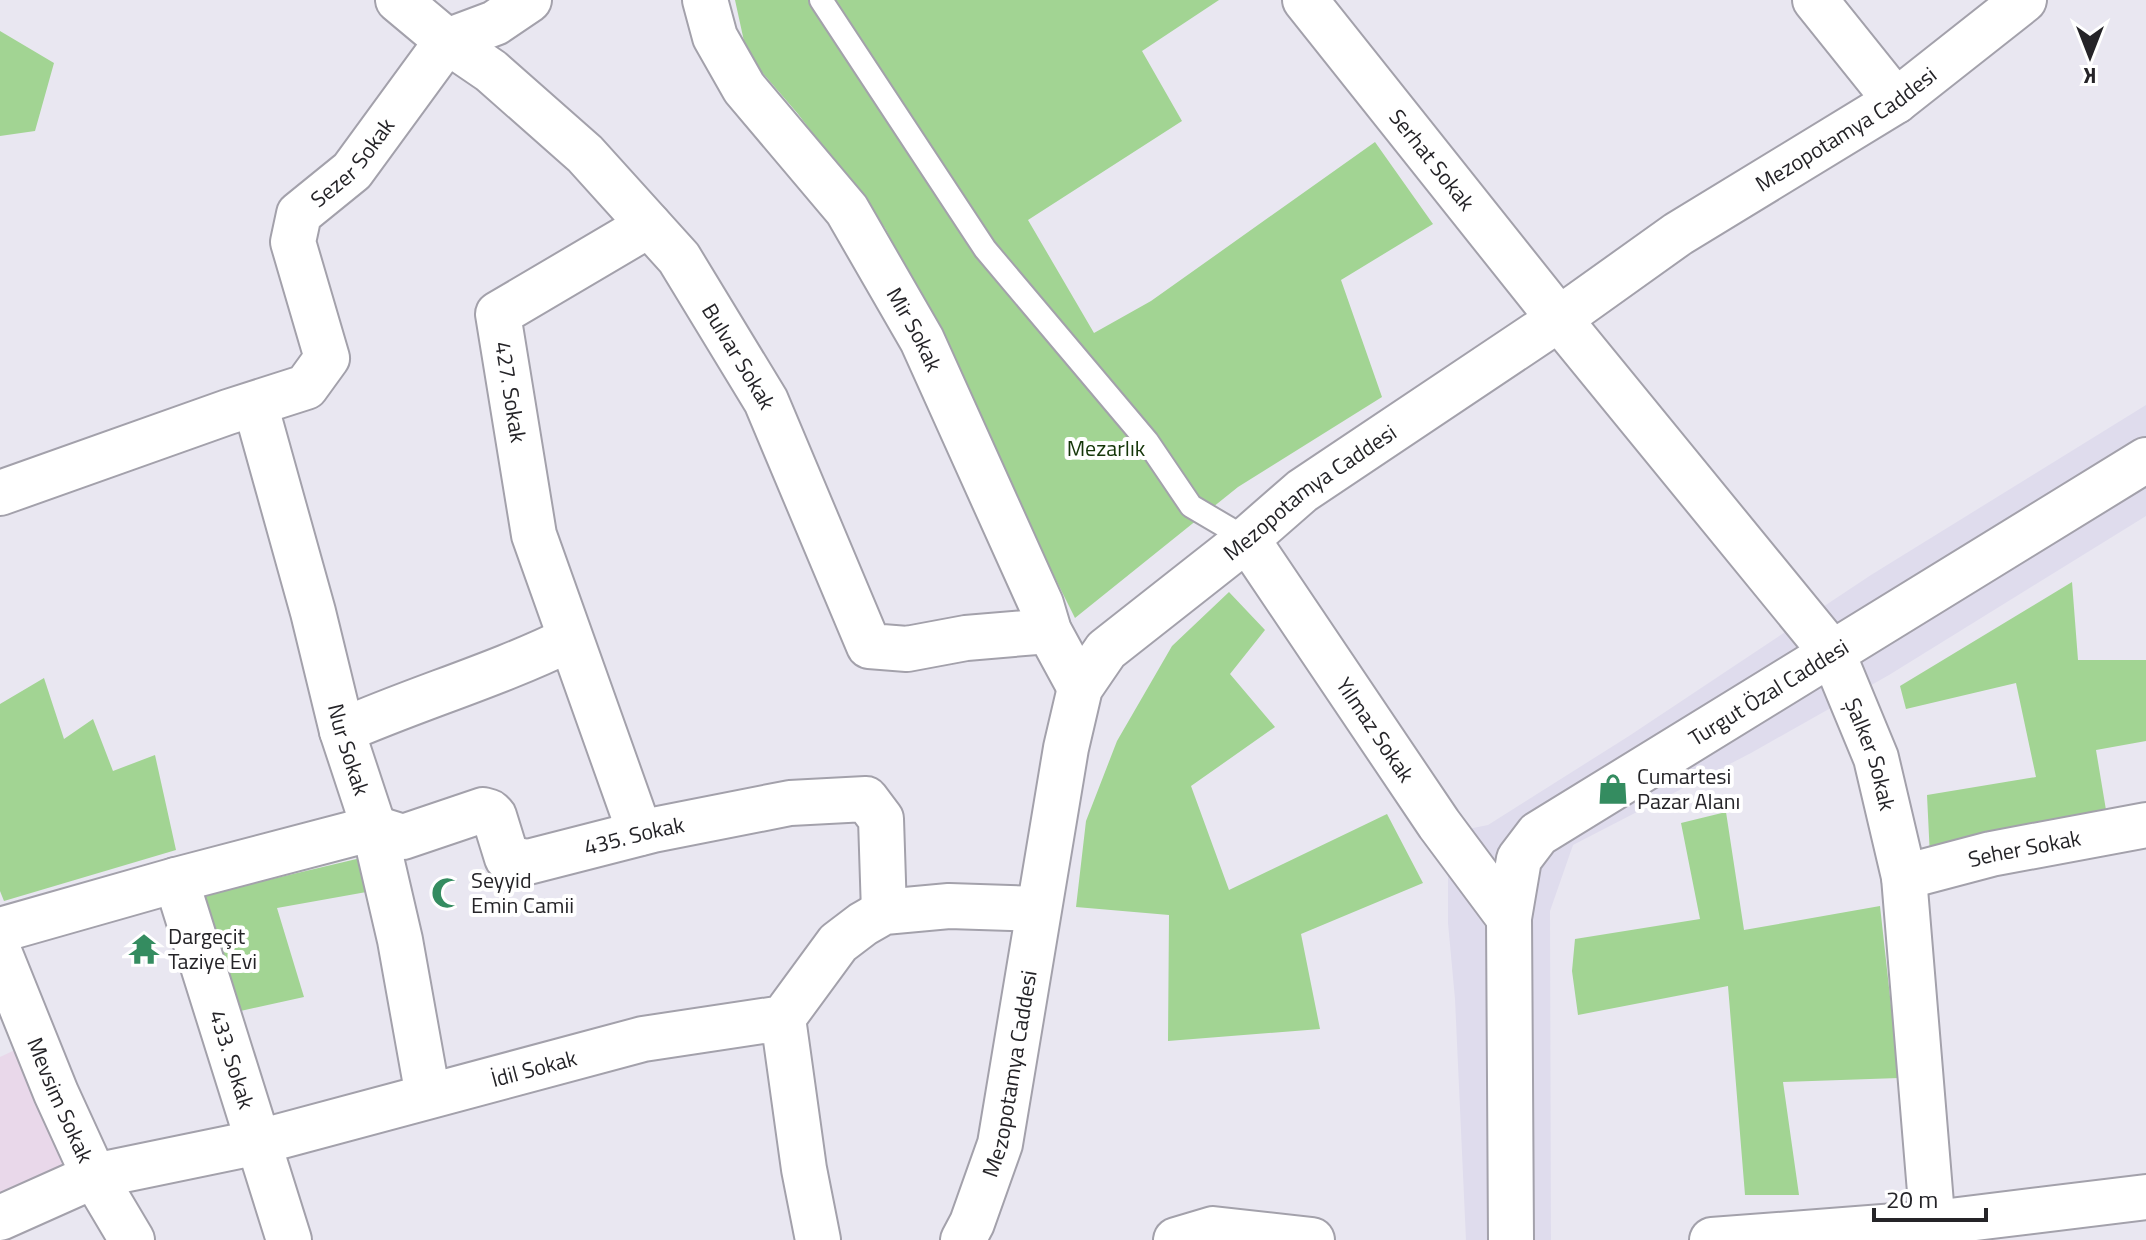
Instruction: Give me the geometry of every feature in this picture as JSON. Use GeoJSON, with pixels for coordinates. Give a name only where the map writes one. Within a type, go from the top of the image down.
{"type":"FeatureCollection","features":[{"type":"Feature","properties":{"kind":"street","name":"Bulvar Sokak"},"geometry":{"type":"LineString","coordinates":[[398,0],[447,41],[491,71],[585,154],[679,258],[766,401],[869,646],[907,649],[966,638],[1049,631]]}},
{"type":"Feature","properties":{"kind":"street"},"geometry":{"type":"LineString","coordinates":[[447,41],[495,23],[529,0]]}},
{"type":"Feature","properties":{"kind":"street","name":"Mir Sokak"},"geometry":{"type":"LineString","coordinates":[[705,0],[715,37],[744,88],[847,210],[922,340],[1041,604],[1049,631],[1080,688]]}},
{"type":"Feature","properties":{"kind":"street","name":"Serhat Sokak"},"geometry":{"type":"LineString","coordinates":[[1305,0],[1559,319]]}},
{"type":"Feature","properties":{"kind":"street"},"geometry":{"type":"LineString","coordinates":[[1815,0],[1896,101]]}},
{"type":"Feature","properties":{"kind":"street","name":"Mezopotamya Caddesi"},"geometry":{"type":"LineString","coordinates":[[963,1240],[1000,1144],[1066,748],[1080,688],[1106,650],[1247,539],[1302,491],[1559,319],[1678,234],[1896,101],[2024,0]]}},
{"type":"Feature","properties":{"kind":"street","name":"Sezer Sokak"},"geometry":{"type":"LineString","coordinates":[[0,493],[306,387],[327,358],[293,242],[299,214],[352,171],[447,41]]}},
{"type":"Feature","properties":{"kind":"street","name":"427. Sokak"},"geometry":{"type":"LineString","coordinates":[[640,833],[534,535],[498,314],[649,225]]}},
{"type":"Feature","properties":{"kind":"street","name":"Şalker Sokak"},"geometry":{"type":"LineString","coordinates":[[1559,319],[1833,654],[1876,758],[1904,877],[1934,1231]]}},
{"type":"Feature","properties":{"kind":"street","name":"Nur Sokak"},"geometry":{"type":"LineString","coordinates":[[255,404],[313,612],[342,731],[374,828],[400,940],[428,1096]]}},
{"type":"Feature","properties":{"kind":"street","name":"Turgut Özal Caddesi"},"geometry":{"type":"LineString","coordinates":[[1511,1240],[1509,918],[1519,859],[1538,834],[2146,460]]}},
{"type":"Feature","properties":{"kind":"street","name":"Yılmaz Sokak"},"geometry":{"type":"LineString","coordinates":[[1247,539],[1439,824],[1509,918]]}},
{"type":"Feature","properties":{"kind":"street"},"geometry":{"type":"LineString","coordinates":[[342,731],[409,702],[532,657],[570,639]]}},
{"type":"Feature","properties":{"kind":"street","name":"435. Sokak"},"geometry":{"type":"LineString","coordinates":[[0,930],[374,828],[403,837],[483,810],[490,812],[507,858],[528,862],[640,833],[790,803],[866,799],[881,819],[884,912]]}},
{"type":"Feature","properties":{"kind":"street","name":"Seher Sokak"},"geometry":{"type":"LineString","coordinates":[[1904,877],[1991,854],[2146,825]]}},
{"type":"Feature","properties":{"kind":"street","name":"433. Sokak"},"geometry":{"type":"LineString","coordinates":[[176,880],[289,1240]]}},
{"type":"Feature","properties":{"kind":"street"},"geometry":{"type":"LineString","coordinates":[[818,1240],[804,1169],[783,1018],[838,943],[884,912],[949,906],[1038,909]]}},
{"type":"Feature","properties":{"kind":"street","name":"Mevsim Sokak"},"geometry":{"type":"LineString","coordinates":[[0,954],[56,1093],[94,1176],[132,1240]]}},
{"type":"Feature","properties":{"kind":"street","name":"İdil Sokak"},"geometry":{"type":"LineString","coordinates":[[0,1218],[94,1176],[259,1142],[643,1039],[783,1018]]}},
{"type":"Feature","properties":{"kind":"street"},"geometry":{"type":"LineString","coordinates":[[1712,1240],[1934,1231],[2146,1197]]}},
{"type":"Feature","properties":{"kind":"street"},"geometry":{"type":"LineString","coordinates":[[1176,1240],[1213,1229],[1312,1240]]}},
{"type":"Feature","properties":{"kind":"lane"},"geometry":{"type":"LineString","coordinates":[[821,0],[985,249],[1147,441],[1191,506],[1247,539]]}},
{"type":"Feature","properties":{"kind":"shaded area","name":"Cumartesi Pazar Alanı"},"geometry":{"type":"Polygon","coordinates":[[[2146,405],[2146,516],[1889,675],[1751,753],[1573,845],[1550,911],[1551,1240],[1466,1240],[1455,999],[1448,923],[1448,858],[1463,830],[1488,825],[1629,736],[1871,575],[2146,405]]]}},
{"type":"Feature","properties":{"kind":"shaded area"},"geometry":{"type":"Polygon","coordinates":[[[17,1049],[66,1166],[0,1197],[0,1057],[17,1049]]]}},
{"type":"Feature","properties":{"kind":"green space","name":"Mezarlık"},"geometry":{"type":"Polygon","coordinates":[[[735,0],[1219,0],[1142,51],[1182,121],[1028,220],[1094,333],[1151,301],[1375,142],[1433,224],[1341,280],[1382,397],[1238,487],[1075,618],[1028,524],[962,376],[885,228],[798,114],[747,55],[735,0]]]}},
{"type":"Feature","properties":{"kind":"green space"},"geometry":{"type":"Polygon","coordinates":[[[0,31],[54,63],[35,131],[0,136],[0,31]]]}},
{"type":"Feature","properties":{"kind":"green space"},"geometry":{"type":"Polygon","coordinates":[[[2072,582],[2078,660],[2146,660],[2146,741],[2096,750],[2107,816],[1930,857],[1927,795],[2036,777],[2016,683],[1906,709],[1900,686],[2072,582]]]}},
{"type":"Feature","properties":{"kind":"green space"},"geometry":{"type":"Polygon","coordinates":[[[1229,592],[1265,630],[1230,674],[1275,727],[1191,786],[1229,890],[1387,814],[1423,883],[1301,934],[1320,1029],[1168,1041],[1169,915],[1076,907],[1086,821],[1117,741],[1172,646],[1229,592]]]}},
{"type":"Feature","properties":{"kind":"green space"},"geometry":{"type":"Polygon","coordinates":[[[44,678],[64,739],[93,719],[113,771],[155,755],[176,850],[4,901],[0,891],[0,704],[44,678]]]}},
{"type":"Feature","properties":{"kind":"green space"},"geometry":{"type":"Polygon","coordinates":[[[1726,812],[1744,930],[1880,906],[1899,1078],[1783,1082],[1799,1195],[1745,1195],[1728,986],[1578,1015],[1572,971],[1575,939],[1700,919],[1681,823],[1726,812]]]}},
{"type":"Feature","properties":{"kind":"green space"},"geometry":{"type":"Polygon","coordinates":[[[365,857],[372,891],[277,908],[304,997],[236,1012],[204,895],[365,857]]]}},
{"type":"Feature","properties":{"kind":"place","name":"Cumartesi Pazar Alanı"},"geometry":{"type":"Point","coordinates":[1613,789]}},
{"type":"Feature","properties":{"kind":"place","name":"Seyyid Emin Camii"},"geometry":{"type":"Point","coordinates":[447,893]}},
{"type":"Feature","properties":{"kind":"place","name":"Dargeçit Taziye Evi"},"geometry":{"type":"Point","coordinates":[144,949]}}]}
